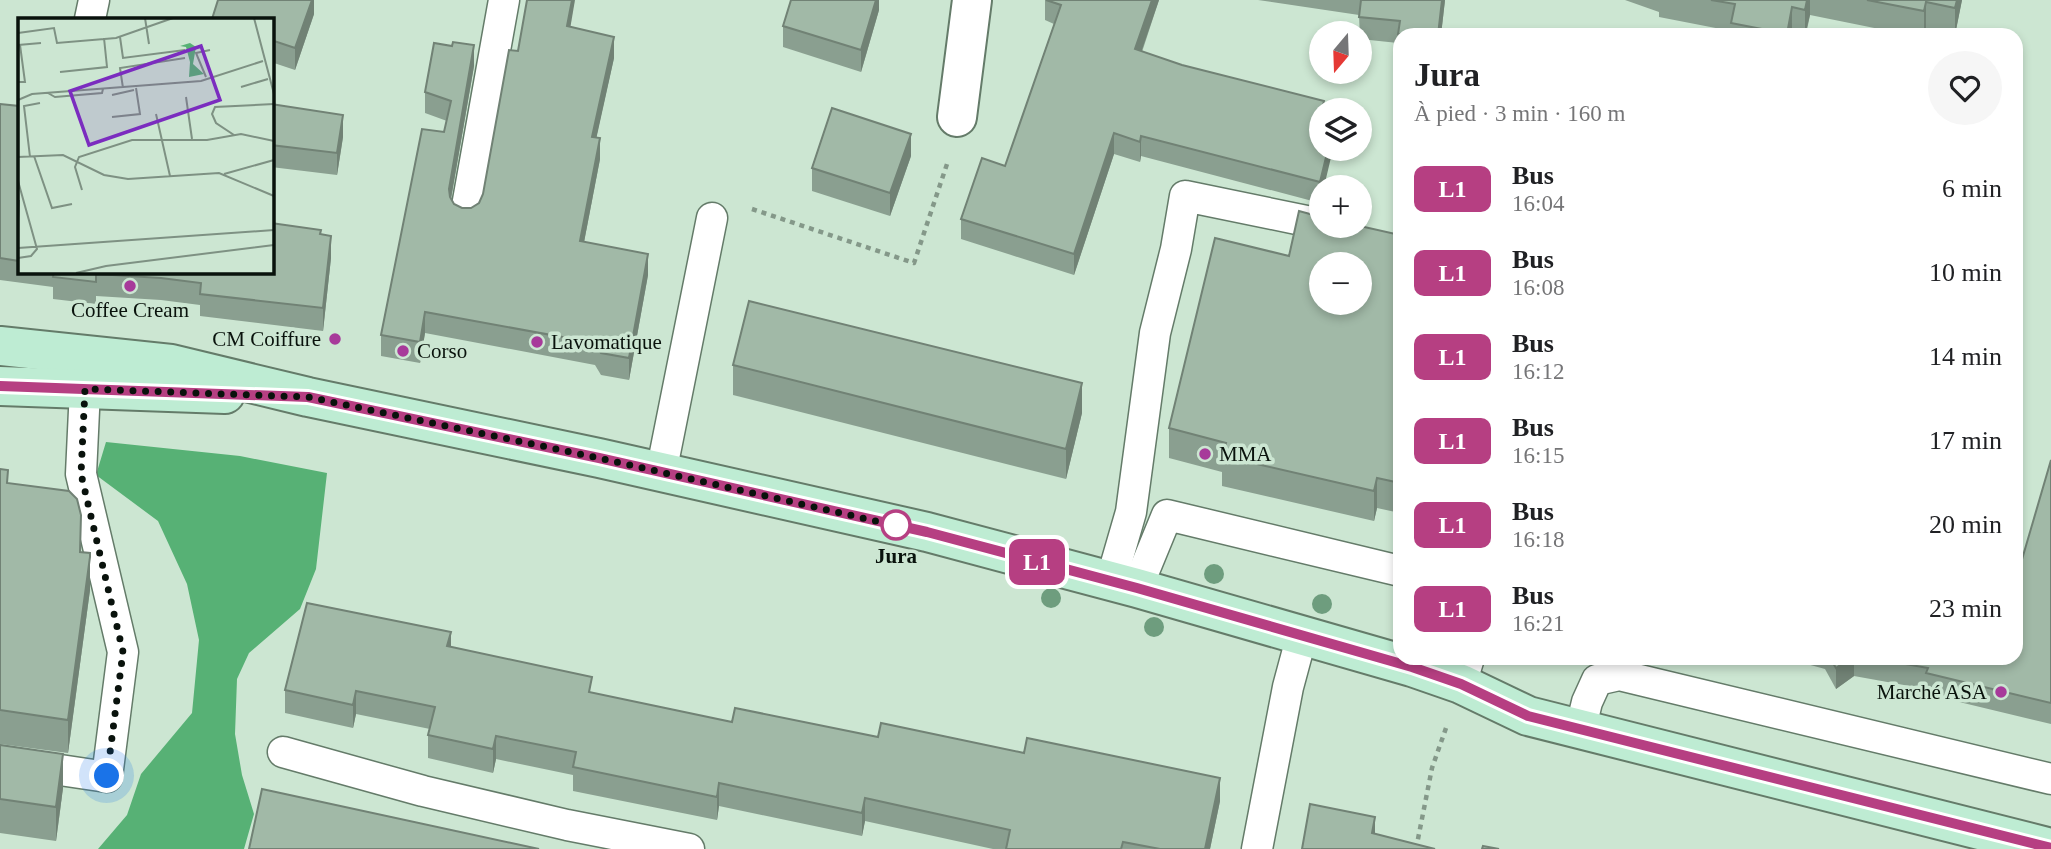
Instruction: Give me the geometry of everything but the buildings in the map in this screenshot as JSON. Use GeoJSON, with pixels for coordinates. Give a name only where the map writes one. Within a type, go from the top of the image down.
{"type":"FeatureCollection","features":[{"type":"Feature","properties":{"kind":"main road"},"geometry":{"type":"LineString","coordinates":[[0,346],[171,364],[308,397],[927,532],[1302,635],[1393,655]]}},
{"type":"Feature","properties":{"kind":"main road"},"geometry":{"type":"LineString","coordinates":[[0,386],[308,397]]}},
{"type":"Feature","properties":{"kind":"main road"},"geometry":{"type":"LineString","coordinates":[[1438,665],[1465,671],[1528,716],[2051,848]]}},
{"type":"Feature","properties":{"kind":"street"},"geometry":{"type":"LineString","coordinates":[[957,117],[972,0]]}},
{"type":"Feature","properties":{"kind":"lane"},"geometry":{"type":"LineString","coordinates":[[90,18],[94,0]]}},
{"type":"Feature","properties":{"kind":"lane"},"geometry":{"type":"LineString","coordinates":[[466,212],[504,0]]}},
{"type":"Feature","properties":{"kind":"lane"},"geometry":{"type":"LineString","coordinates":[[1124,585],[1155,333],[1185,195],[1309,221]]}},
{"type":"Feature","properties":{"kind":"lane"},"geometry":{"type":"LineString","coordinates":[[661,473],[712,218]]}},
{"type":"Feature","properties":{"kind":"lane"},"geometry":{"type":"LineString","coordinates":[[0,761],[107,776],[123,652],[81,474],[85,389]]}},
{"type":"Feature","properties":{"kind":"lane"},"geometry":{"type":"LineString","coordinates":[[1124,585],[1167,515],[1393,569]]}},
{"type":"Feature","properties":{"kind":"lane"},"geometry":{"type":"LineString","coordinates":[[1257,849],[1288,687],[1302,635]]}},
{"type":"Feature","properties":{"kind":"lane"},"geometry":{"type":"LineString","coordinates":[[1580,730],[1587,702],[1597,680],[1619,675],[2051,779]]}},
{"type":"Feature","properties":{"kind":"lane"},"geometry":{"type":"LineString","coordinates":[[283,752],[423,791],[568,825],[689,849]]}},
{"type":"Feature","properties":{"kind":"path"},"geometry":{"type":"LineString","coordinates":[[712,218],[715,197],[914,263],[950,156],[957,117]]}},
{"type":"Feature","properties":{"kind":"path"},"geometry":{"type":"LineString","coordinates":[[1416,849],[1432,768],[1448,722]]}},
{"type":"Feature","properties":{"kind":"green space"},"geometry":{"type":"Polygon","coordinates":[[[106,442],[240,456],[327,473],[316,569],[300,609],[249,653],[237,679],[235,734],[242,775],[254,814],[244,849],[98,849],[127,815],[141,774],[192,713],[199,640],[187,584],[158,521],[96,475],[106,442]]]}},
{"type":"Feature","properties":{"kind":"bus line","name":"L1"},"geometry":{"type":"LineString","coordinates":[[0,386],[308,397],[599,458],[927,532],[1137,588],[1393,661]]}},
{"type":"Feature","properties":{"kind":"bus line","name":"L1"},"geometry":{"type":"LineString","coordinates":[[1405,665],[1461,684],[1528,716],[2051,848]]}},
{"type":"Feature","properties":{"kind":"place","name":"Coffee Cream"},"geometry":{"type":"Point","coordinates":[130,286]}},
{"type":"Feature","properties":{"kind":"place","name":"CM Coiffure"},"geometry":{"type":"Point","coordinates":[335,339]}},
{"type":"Feature","properties":{"kind":"place","name":"Lavomatique"},"geometry":{"type":"Point","coordinates":[537,342]}},
{"type":"Feature","properties":{"kind":"place","name":"Corso"},"geometry":{"type":"Point","coordinates":[403,351]}},
{"type":"Feature","properties":{"kind":"place","name":"MMA"},"geometry":{"type":"Point","coordinates":[1205,454]}},
{"type":"Feature","properties":{"kind":"place","name":"Jura"},"geometry":{"type":"Point","coordinates":[896,525]}},
{"type":"Feature","properties":{"kind":"place","name":"Marché ASA"},"geometry":{"type":"Point","coordinates":[2001,692]}},
{"type":"Feature","properties":{"kind":"route"},"geometry":{"type":"LineString","coordinates":[[107,776],[123,652],[81,474],[85,389],[308,397],[599,458],[902,527],[896,525]]}}]}
